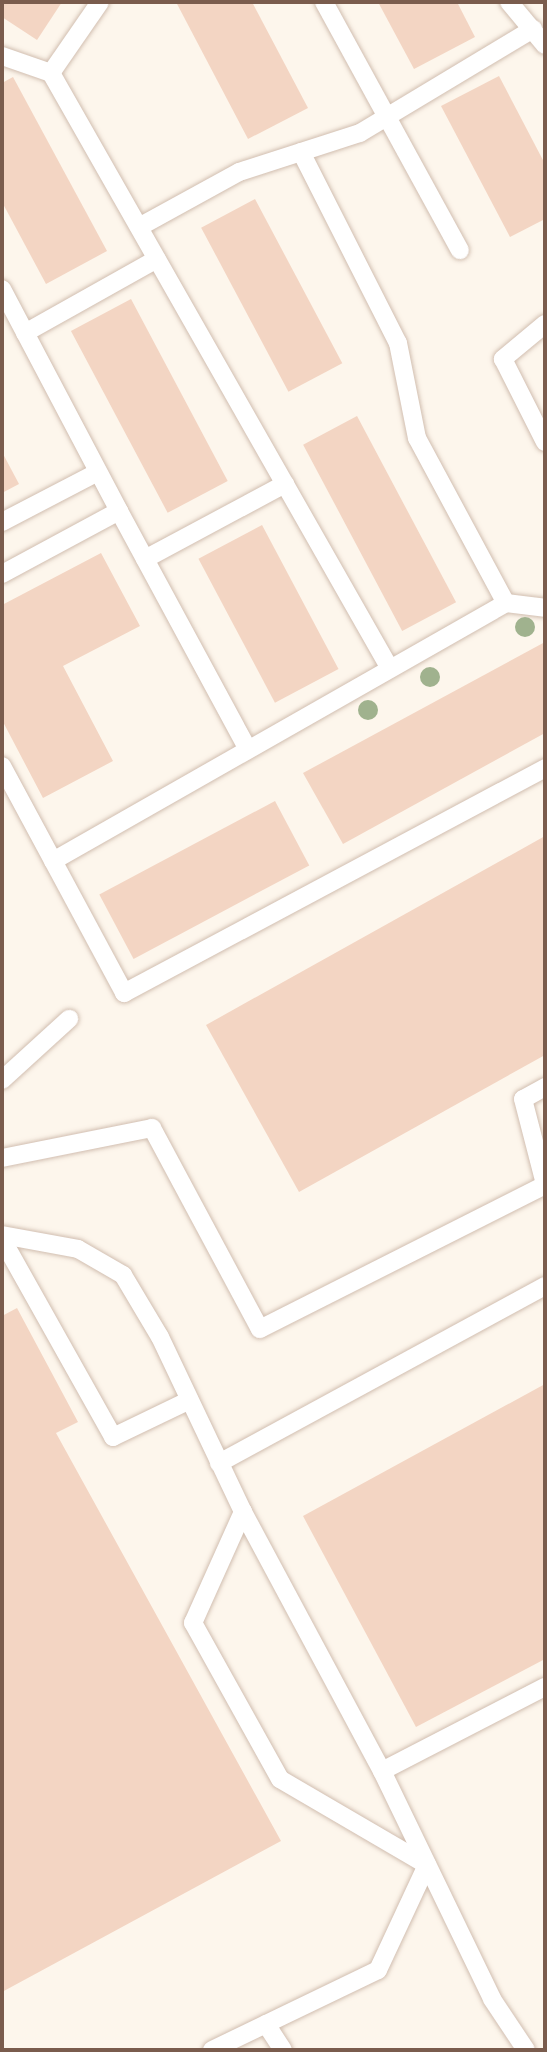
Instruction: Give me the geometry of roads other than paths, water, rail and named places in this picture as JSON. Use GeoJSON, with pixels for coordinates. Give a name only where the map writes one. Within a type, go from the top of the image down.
{"type":"FeatureCollection","features":[{"type":"Feature","properties":{"kind":"lane"},"geometry":{"type":"LineString","coordinates":[[51,74],[100,2]]}},
{"type":"Feature","properties":{"kind":"lane"},"geometry":{"type":"LineString","coordinates":[[324,2],[389,116],[460,250]]}},
{"type":"Feature","properties":{"kind":"lane"},"geometry":{"type":"LineString","coordinates":[[509,2],[545,45]]}},
{"type":"Feature","properties":{"kind":"lane"},"geometry":{"type":"LineString","coordinates":[[139,228],[239,172],[360,133],[533,29]]}},
{"type":"Feature","properties":{"kind":"lane"},"geometry":{"type":"LineString","coordinates":[[2,56],[51,74],[389,667]]}},
{"type":"Feature","properties":{"kind":"lane"},"geometry":{"type":"LineString","coordinates":[[301,152],[398,343],[417,438],[506,603]]}},
{"type":"Feature","properties":{"kind":"lane"},"geometry":{"type":"LineString","coordinates":[[25,332],[157,259]]}},
{"type":"Feature","properties":{"kind":"lane"},"geometry":{"type":"LineString","coordinates":[[2,289],[247,748]]}},
{"type":"Feature","properties":{"kind":"lane"},"geometry":{"type":"LineString","coordinates":[[545,324],[503,359],[545,442]]}},
{"type":"Feature","properties":{"kind":"lane"},"geometry":{"type":"LineString","coordinates":[[2,522],[98,472]]}},
{"type":"Feature","properties":{"kind":"lane"},"geometry":{"type":"LineString","coordinates":[[145,559],[285,484]]}},
{"type":"Feature","properties":{"kind":"lane"},"geometry":{"type":"LineString","coordinates":[[3,570],[119,511]]}},
{"type":"Feature","properties":{"kind":"lane"},"geometry":{"type":"LineString","coordinates":[[53,861],[389,667],[506,603],[545,608]]}},
{"type":"Feature","properties":{"kind":"lane"},"geometry":{"type":"LineString","coordinates":[[2,766],[124,993],[545,768]]}},
{"type":"Feature","properties":{"kind":"lane"},"geometry":{"type":"LineString","coordinates":[[2,1080],[68,1019]]}},
{"type":"Feature","properties":{"kind":"lane"},"geometry":{"type":"LineString","coordinates":[[2,1157],[152,1128],[260,1329],[545,1185],[523,1099],[545,1087]]}},
{"type":"Feature","properties":{"kind":"lane"},"geometry":{"type":"LineString","coordinates":[[2,1237],[113,1437],[190,1400]]}},
{"type":"Feature","properties":{"kind":"lane"},"geometry":{"type":"LineString","coordinates":[[2,1237],[78,1249],[123,1275],[190,1400],[243,1512],[382,1771],[492,1999],[526,2050]]}},
{"type":"Feature","properties":{"kind":"lane"},"geometry":{"type":"LineString","coordinates":[[219,1462],[545,1286]]}},
{"type":"Feature","properties":{"kind":"lane"},"geometry":{"type":"LineString","coordinates":[[243,1512],[193,1623],[280,1779],[427,1865]]}},
{"type":"Feature","properties":{"kind":"lane"},"geometry":{"type":"LineString","coordinates":[[382,1771],[545,1686]]}},
{"type":"Feature","properties":{"kind":"lane"},"geometry":{"type":"LineString","coordinates":[[212,2050],[378,1970],[427,1865]]}},
{"type":"Feature","properties":{"kind":"lane"},"geometry":{"type":"LineString","coordinates":[[266,2024],[283,2050]]}}]}
